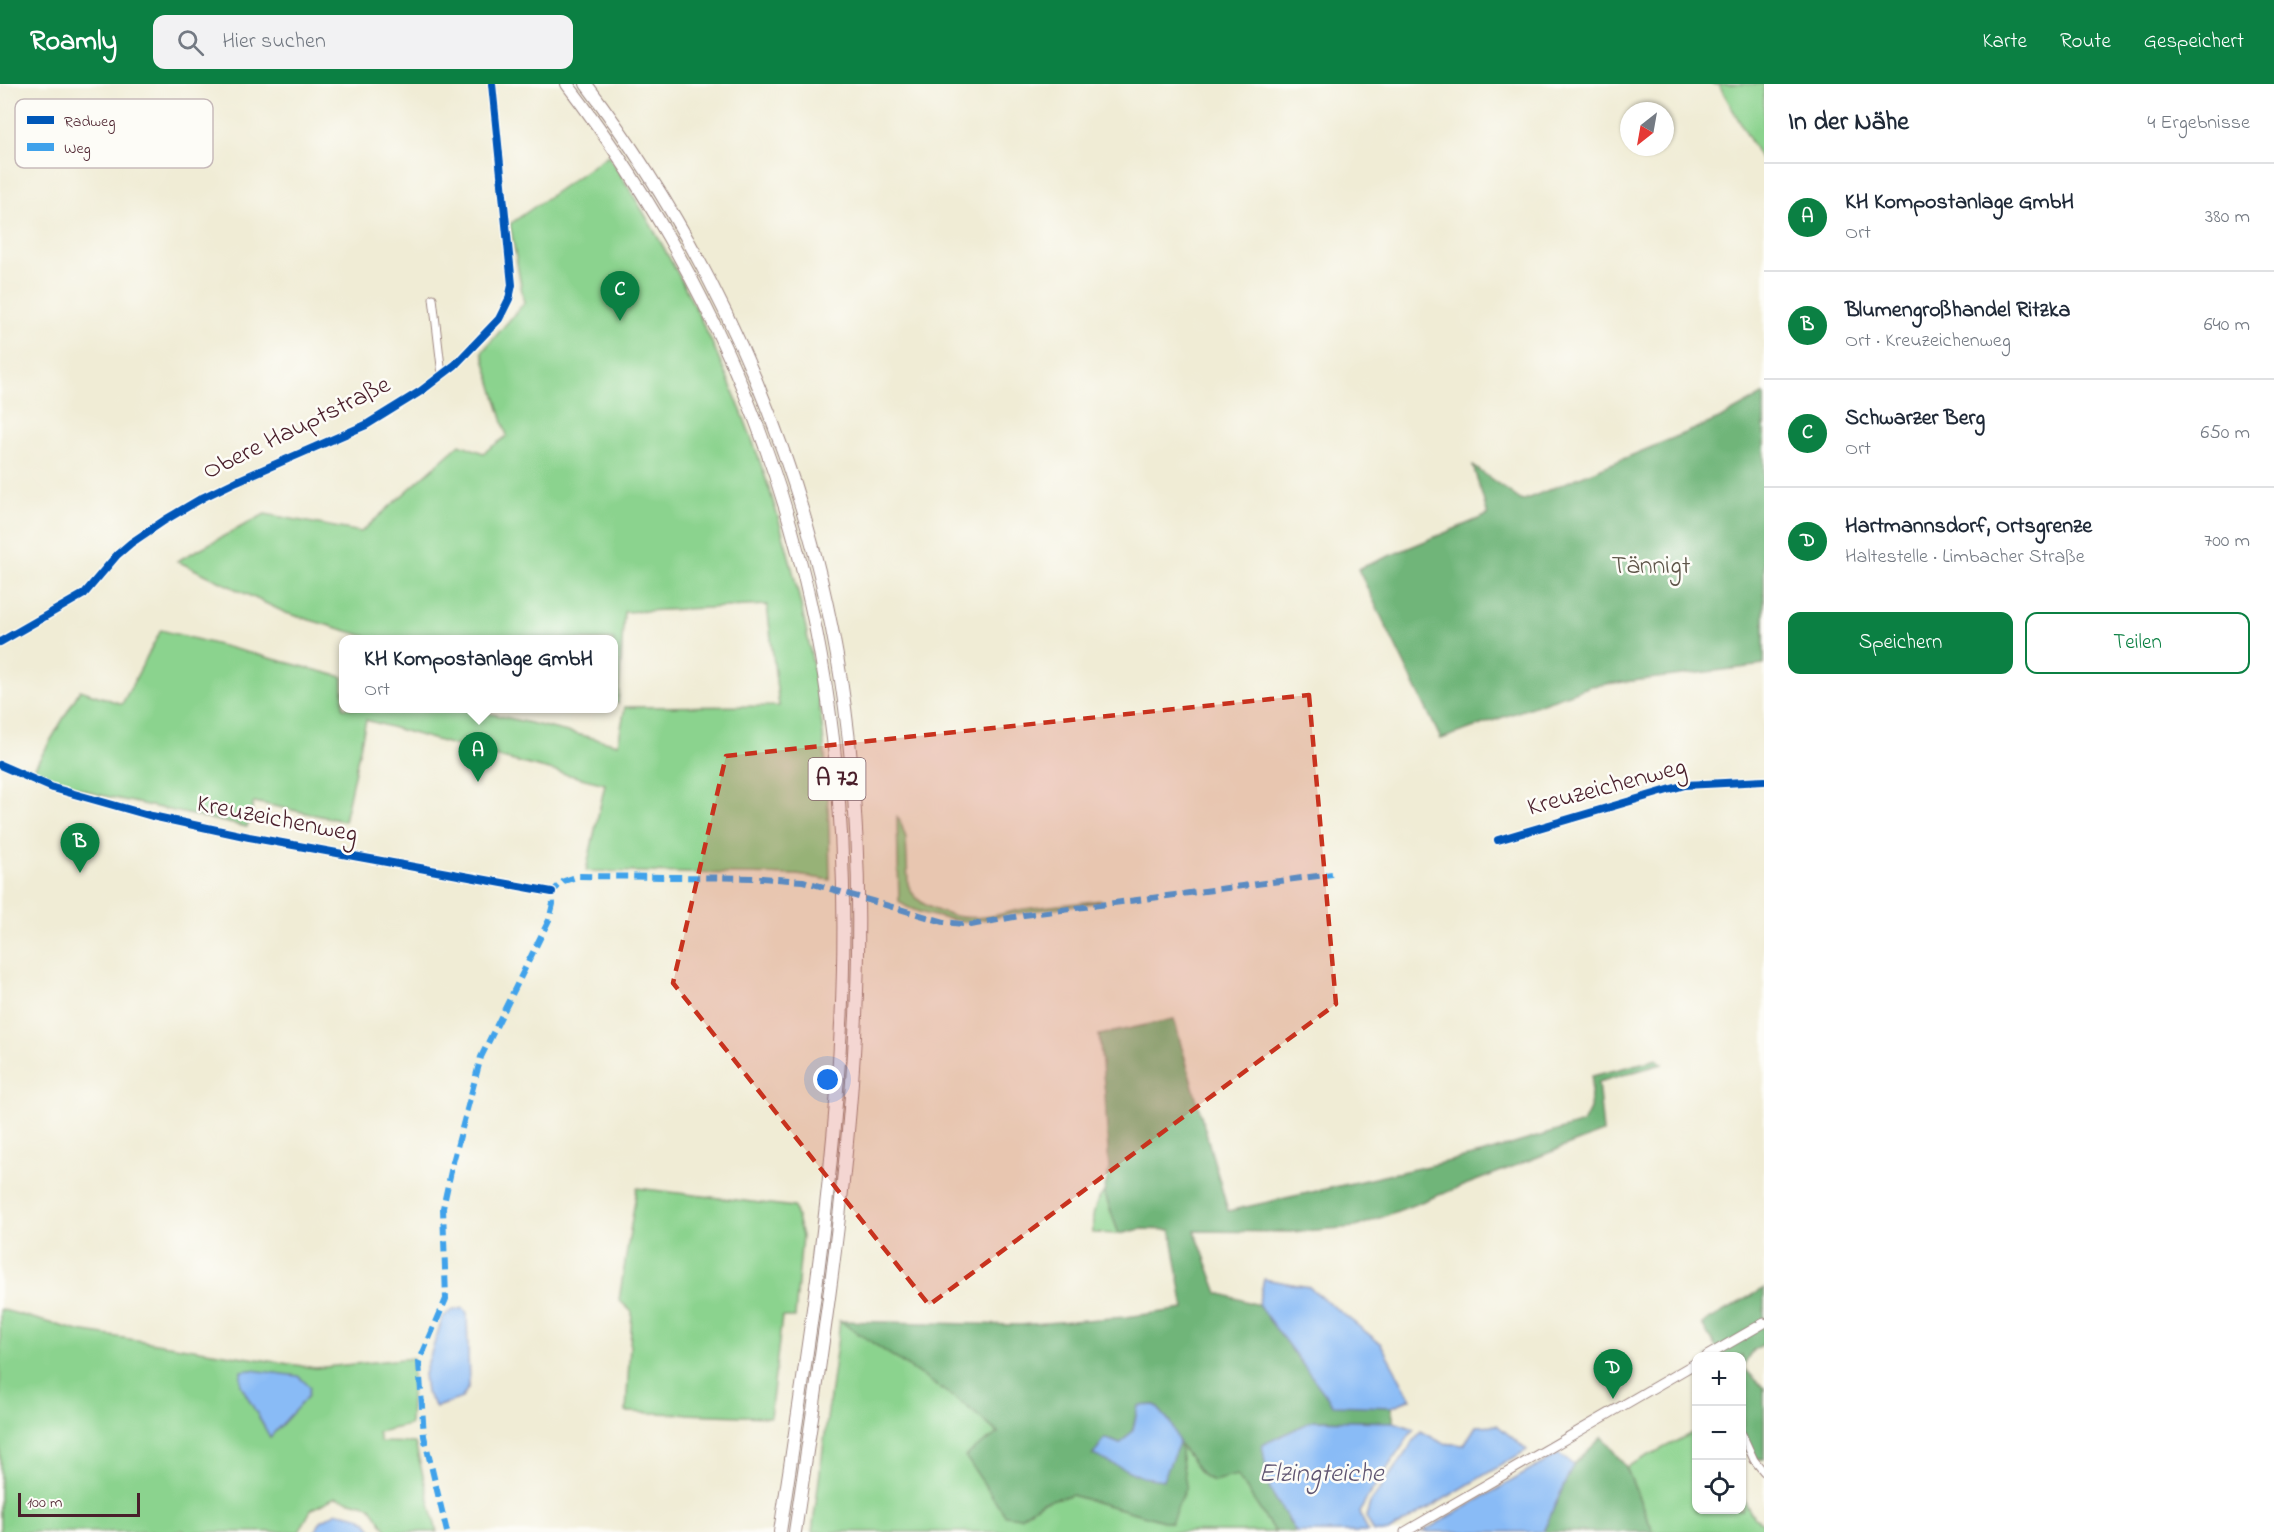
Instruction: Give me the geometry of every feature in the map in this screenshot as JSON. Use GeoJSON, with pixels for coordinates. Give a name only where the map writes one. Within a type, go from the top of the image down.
{"type":"FeatureCollection","features":[{"type":"Feature","properties":{"kind":"highway","name":"A 72"},"geometry":{"type":"LineString","coordinates":[[567,84],[598,125],[661,222],[686,266],[739,377],[780,489],[800,557],[816,627],[830,709],[841,838],[843,896],[840,1035],[826,1196],[805,1363],[780,1532]]}},
{"type":"Feature","properties":{"kind":"highway","name":"A 72"},"geometry":{"type":"LineString","coordinates":[[586,84],[646,167],[673,212],[724,307],[753,371],[796,487],[816,558],[845,707],[856,834],[858,960],[855,1040],[841,1199],[795,1532]]}},
{"type":"Feature","properties":{"kind":"main road"},"geometry":{"type":"LineString","coordinates":[[1714,1352],[1764,1323]]}},
{"type":"Feature","properties":{"kind":"main road"},"geometry":{"type":"LineString","coordinates":[[1405,1532],[1692,1365]]}},
{"type":"Feature","properties":{"kind":"street","name":"Obere Hauptstraße"},"geometry":{"type":"LineString","coordinates":[[0,642],[84,594],[117,555],[165,520],[229,485],[366,425],[405,402],[454,366],[499,319],[511,293],[492,84]]}},
{"type":"Feature","properties":{"kind":"street"},"geometry":{"type":"LineString","coordinates":[[433,298],[442,375]]}},
{"type":"Feature","properties":{"kind":"street","name":"Kreuzeichenweg"},"geometry":{"type":"LineString","coordinates":[[0,765],[53,789],[175,821],[318,850],[552,892]]}},
{"type":"Feature","properties":{"kind":"street","name":"Kreuzeichenweg"},"geometry":{"type":"LineString","coordinates":[[1498,840],[1685,785],[1764,781]]}},
{"type":"Feature","properties":{"kind":"street"},"geometry":{"type":"LineString","coordinates":[[1746,1443],[1754,1460],[1764,1472]]}},
{"type":"Feature","properties":{"kind":"highlighted area"},"geometry":{"type":"Polygon","coordinates":[[[1309,695],[1336,1004],[929,1305],[673,983],[726,756],[1309,695]]]}},
{"type":"Feature","properties":{"kind":"green space"},"geometry":{"type":"Polygon","coordinates":[[[1711,84],[1764,84],[1764,165],[1719,85],[1711,84]]]}},
{"type":"Feature","properties":{"kind":"green space"},"geometry":{"type":"Polygon","coordinates":[[[608,155],[685,287],[746,424],[771,495],[792,568],[809,642],[821,718],[827,779],[830,880],[797,875],[586,871],[605,784],[478,752],[366,720],[344,821],[254,802],[247,827],[96,794],[32,772],[80,690],[122,704],[161,630],[339,676],[339,713],[488,713],[618,744],[625,707],[779,706],[767,605],[624,612],[618,704],[618,635],[361,635],[286,613],[177,561],[265,514],[361,532],[460,444],[483,453],[507,436],[482,352],[524,303],[510,224],[608,155]]]}},
{"type":"Feature","properties":{"kind":"green space","name":"Tännigt"},"geometry":{"type":"Polygon","coordinates":[[[1764,394],[1764,665],[1591,686],[1441,739],[1358,569],[1488,515],[1473,466],[1522,501],[1719,419],[1764,394]]]}},
{"type":"Feature","properties":{"kind":"green space"},"geometry":{"type":"Polygon","coordinates":[[[897,817],[906,838],[908,884],[912,893],[929,907],[950,915],[973,918],[1024,909],[1102,900],[975,921],[943,918],[912,909],[899,901],[897,817]]]}},
{"type":"Feature","properties":{"kind":"green space"},"geometry":{"type":"Polygon","coordinates":[[[1174,1019],[1228,1211],[1481,1154],[1583,1123],[1590,1109],[1592,1076],[1657,1059],[1662,1064],[1598,1082],[1603,1132],[1356,1227],[1291,1232],[1195,1231],[1218,1293],[1258,1305],[1333,1404],[1391,1407],[1394,1422],[1314,1420],[1270,1490],[1296,1532],[1274,1531],[1237,1475],[1213,1481],[1203,1476],[1180,1445],[1186,1486],[1171,1523],[1071,1495],[1042,1502],[1020,1517],[1005,1515],[965,1456],[998,1433],[964,1404],[840,1321],[1019,1325],[1126,1317],[1184,1309],[1171,1230],[1141,1229],[1119,1234],[1104,1192],[1109,1171],[1099,1035],[1174,1019]],[[1155,1405],[1138,1406],[1133,1430],[1121,1443],[1170,1422],[1155,1405]],[[1105,1438],[1093,1455],[1119,1444],[1105,1438]]]}},
{"type":"Feature","properties":{"kind":"green space"},"geometry":{"type":"Polygon","coordinates":[[[637,1188],[794,1207],[802,1236],[795,1317],[782,1317],[770,1417],[626,1412],[632,1312],[619,1300],[637,1188]]]}},
{"type":"Feature","properties":{"kind":"green space"},"geometry":{"type":"Polygon","coordinates":[[[1104,1192],[1119,1234],[1093,1233],[1094,1211],[1104,1192]]]}},
{"type":"Feature","properties":{"kind":"green space"},"geometry":{"type":"Polygon","coordinates":[[[1764,1288],[1764,1344],[1753,1350],[1746,1362],[1746,1352],[1714,1352],[1717,1350],[1702,1324],[1764,1288]]]}},
{"type":"Feature","properties":{"kind":"green space"},"geometry":{"type":"Polygon","coordinates":[[[0,1309],[79,1331],[315,1368],[413,1358],[410,1425],[378,1432],[380,1442],[415,1443],[437,1532],[388,1532],[370,1506],[335,1497],[311,1510],[299,1532],[187,1532],[182,1530],[176,1532],[0,1532],[0,1309]],[[241,1385],[270,1437],[308,1396],[241,1385]]]}},
{"type":"Feature","properties":{"kind":"green space"},"geometry":{"type":"Polygon","coordinates":[[[840,1321],[964,1404],[998,1433],[1020,1517],[1042,1502],[1071,1495],[1171,1523],[1179,1443],[1203,1476],[1213,1481],[1237,1474],[1275,1532],[812,1532],[840,1321]]]}},
{"type":"Feature","properties":{"kind":"green space"},"geometry":{"type":"Polygon","coordinates":[[[1746,1370],[1764,1388],[1764,1459],[1754,1460],[1746,1443],[1746,1370]]]}},
{"type":"Feature","properties":{"kind":"green space"},"geometry":{"type":"Polygon","coordinates":[[[1692,1433],[1692,1514],[1746,1514],[1746,1504],[1754,1518],[1764,1523],[1764,1532],[1653,1532],[1626,1467],[1692,1433]]]}},
{"type":"Feature","properties":{"kind":"green space"},"geometry":{"type":"Polygon","coordinates":[[[1602,1437],[1626,1467],[1653,1532],[1543,1532],[1573,1465],[1602,1437]]]}},
{"type":"Feature","properties":{"kind":"water","name":"Elzingteiche"},"geometry":{"type":"Polygon","coordinates":[[[1264,1279],[1309,1287],[1381,1344],[1411,1399],[1391,1407],[1333,1405],[1258,1305],[1264,1279]]]}},
{"type":"Feature","properties":{"kind":"water"},"geometry":{"type":"Polygon","coordinates":[[[463,1308],[467,1313],[469,1386],[462,1398],[436,1407],[426,1393],[424,1374],[443,1317],[451,1311],[463,1308]]]}},
{"type":"Feature","properties":{"kind":"water"},"geometry":{"type":"Polygon","coordinates":[[[251,1370],[298,1376],[310,1387],[308,1396],[270,1437],[241,1385],[241,1371],[251,1370]]]}},
{"type":"Feature","properties":{"kind":"water"},"geometry":{"type":"Polygon","coordinates":[[[1155,1405],[1170,1422],[1179,1443],[1163,1480],[1142,1477],[1093,1455],[1105,1438],[1120,1444],[1133,1430],[1138,1406],[1155,1405]]]}},
{"type":"Feature","properties":{"kind":"water","name":"Elzingteiche"},"geometry":{"type":"Polygon","coordinates":[[[1314,1420],[1394,1422],[1414,1429],[1365,1501],[1360,1513],[1368,1532],[1296,1532],[1270,1490],[1262,1445],[1314,1420]]]}},
{"type":"Feature","properties":{"kind":"water","name":"Elzingteiche"},"geometry":{"type":"Polygon","coordinates":[[[1497,1425],[1527,1450],[1388,1532],[1374,1532],[1366,1517],[1370,1503],[1421,1431],[1442,1443],[1464,1445],[1476,1426],[1497,1425]]]}},
{"type":"Feature","properties":{"kind":"water","name":"Elzingteiche"},"geometry":{"type":"Polygon","coordinates":[[[1559,1454],[1573,1465],[1543,1532],[1422,1532],[1559,1454]]]}},
{"type":"Feature","properties":{"kind":"water"},"geometry":{"type":"Polygon","coordinates":[[[337,1512],[363,1519],[373,1532],[315,1532],[321,1521],[337,1512]]]}},
{"type":"Feature","properties":{"kind":"marked path"},"geometry":{"type":"LineString","coordinates":[[447,1532],[424,1436],[419,1362],[446,1299],[443,1208],[481,1057],[549,920],[553,904],[552,892],[564,881],[579,876],[762,878],[803,881],[944,922],[971,925],[1024,915],[1332,874]]}},
{"type":"Feature","properties":{"kind":"cycle path"},"geometry":{"type":"LineString","coordinates":[[0,642],[84,594],[117,555],[165,520],[237,481],[366,425],[421,391],[455,365],[499,319],[509,299],[512,285],[492,84]]}},
{"type":"Feature","properties":{"kind":"cycle path"},"geometry":{"type":"LineString","coordinates":[[0,765],[53,788],[152,816],[249,837],[552,892]]}},
{"type":"Feature","properties":{"kind":"cycle path"},"geometry":{"type":"LineString","coordinates":[[1498,840],[1685,785],[1764,781]]}},
{"type":"Feature","properties":{"kind":"place","name":"Schwarzer Berg"},"geometry":{"type":"Point","coordinates":[620,321]}},
{"type":"Feature","properties":{"kind":"place","name":"KH Kompostanlage GmbH"},"geometry":{"type":"Point","coordinates":[478,782]}},
{"type":"Feature","properties":{"kind":"place","name":"Blumengroßhandel Ritzka"},"geometry":{"type":"Point","coordinates":[80,873]}},
{"type":"Feature","properties":{"kind":"place","name":"Hartmannsdorf, Ortsgrenze"},"geometry":{"type":"Point","coordinates":[1613,1399]}}]}
